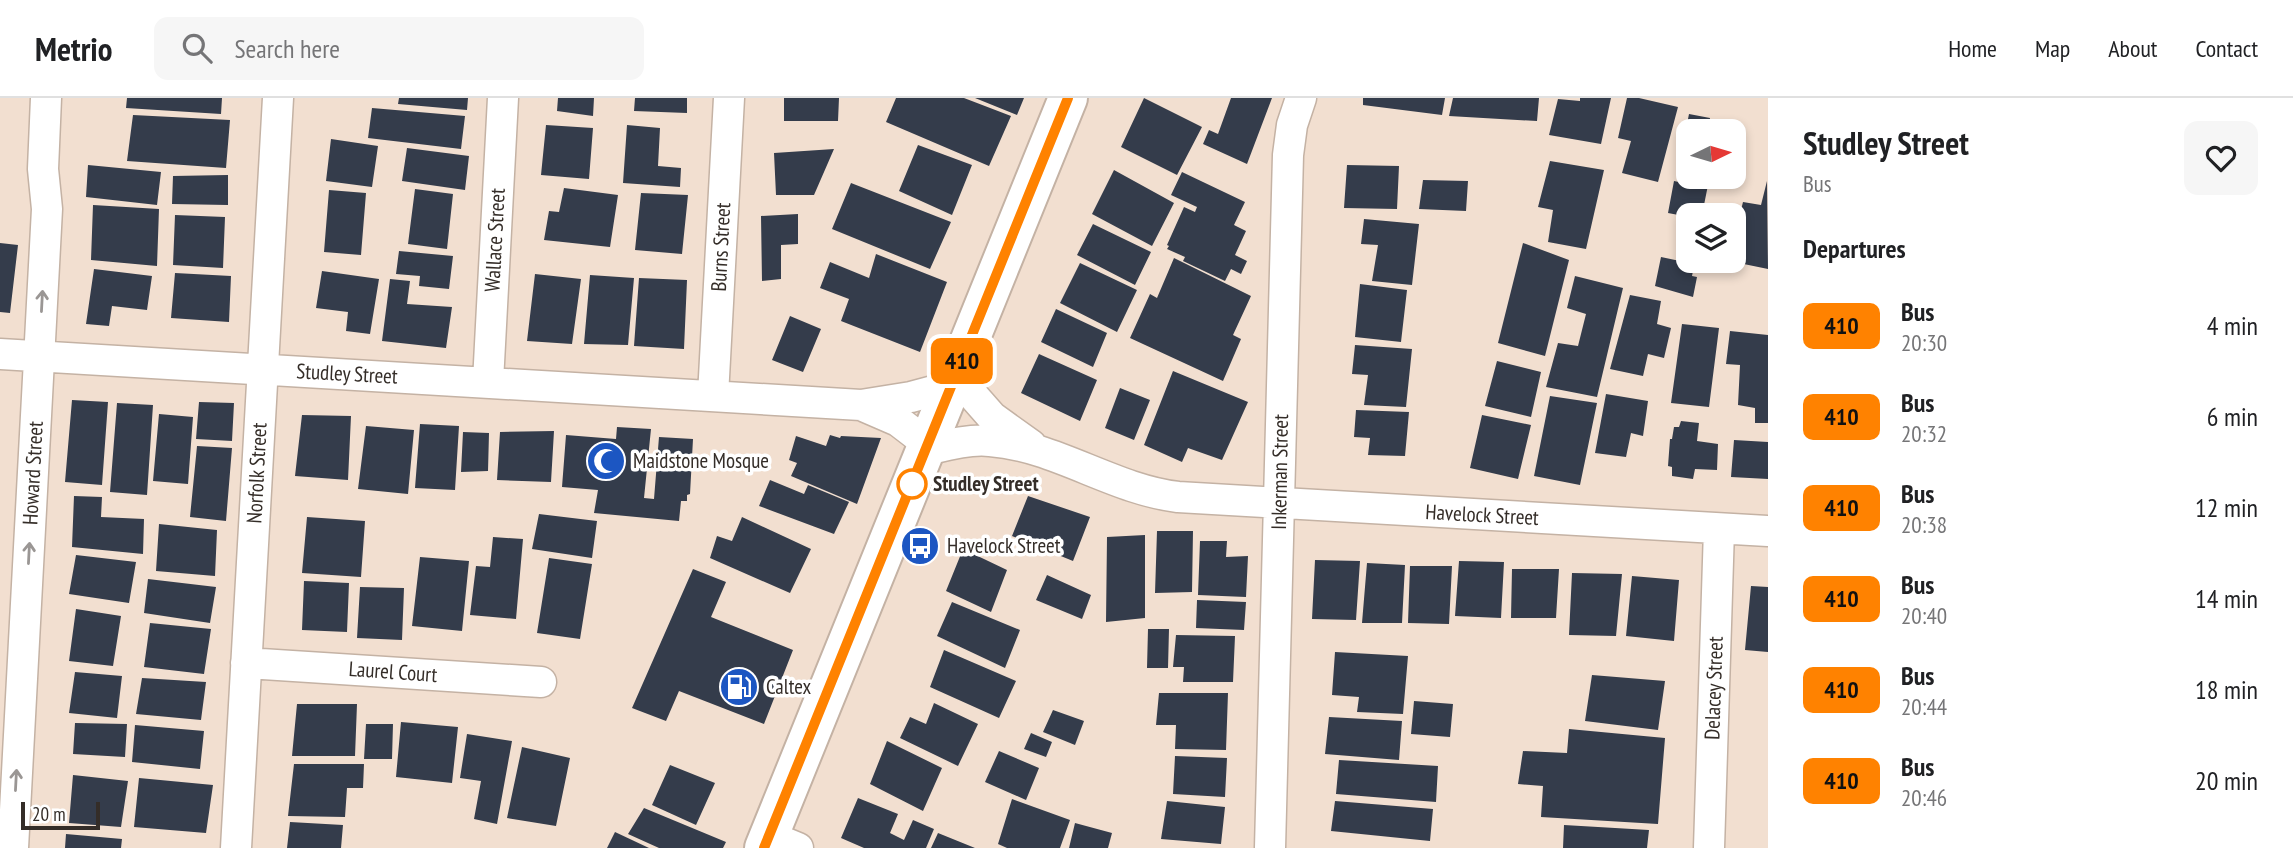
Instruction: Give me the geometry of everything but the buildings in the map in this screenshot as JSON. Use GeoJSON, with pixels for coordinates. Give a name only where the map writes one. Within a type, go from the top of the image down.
{"type":"FeatureCollection","features":[{"type":"Feature","properties":{"kind":"highway"},"geometry":{"type":"LineString","coordinates":[[777,844],[927,447],[1068,98]]}},
{"type":"Feature","properties":{"kind":"street","name":"Howard Street"},"geometry":{"type":"LineString","coordinates":[[13,848],[47,209],[43,169],[46,98]]}},
{"type":"Feature","properties":{"kind":"street","name":"Norfolk Street"},"geometry":{"type":"LineString","coordinates":[[236,848],[278,98]]}},
{"type":"Feature","properties":{"kind":"street","name":"Wallace Street"},"geometry":{"type":"LineString","coordinates":[[488,382],[503,98]]}},
{"type":"Feature","properties":{"kind":"street","name":"Burns Street"},"geometry":{"type":"LineString","coordinates":[[713,396],[729,98]]}},
{"type":"Feature","properties":{"kind":"street","name":"Inkerman Street"},"geometry":{"type":"LineString","coordinates":[[1270,848],[1288,155],[1292,125],[1301,98]]}},
{"type":"Feature","properties":{"kind":"street","name":"Studley Street"},"geometry":{"type":"LineString","coordinates":[[0,354],[861,405],[911,397],[956,376]]}},
{"type":"Feature","properties":{"kind":"street","name":"Havelock Street"},"geometry":{"type":"LineString","coordinates":[[956,376],[992,417],[1037,449]]}},
{"type":"Feature","properties":{"kind":"street","name":"Studley Street"},"geometry":{"type":"LineString","coordinates":[[861,405],[898,421],[927,447]]}},
{"type":"Feature","properties":{"kind":"street","name":"Havelock Street"},"geometry":{"type":"LineString","coordinates":[[927,447],[991,441],[1037,449],[1129,487],[1153,494],[1768,531]]}},
{"type":"Feature","properties":{"kind":"street","name":"Delacey Street"},"geometry":{"type":"LineString","coordinates":[[1709,848],[1719,529]]}},
{"type":"Feature","properties":{"kind":"street","name":"Laurel Court"},"geometry":{"type":"LineString","coordinates":[[246,663],[541,682]]}},
{"type":"Feature","properties":{"kind":"bus line","name":"410"},"geometry":{"type":"LineString","coordinates":[[764,848],[1068,98]]}},
{"type":"Feature","properties":{"kind":"place","name":"Maidstone Mosque"},"geometry":{"type":"Point","coordinates":[606,461]}},
{"type":"Feature","properties":{"kind":"place","name":"Studley Street"},"geometry":{"type":"Point","coordinates":[912,484]}},
{"type":"Feature","properties":{"kind":"place","name":"Havelock Street"},"geometry":{"type":"Point","coordinates":[920,546]}},
{"type":"Feature","properties":{"kind":"place","name":"Caltex"},"geometry":{"type":"Point","coordinates":[739,687]}}]}
